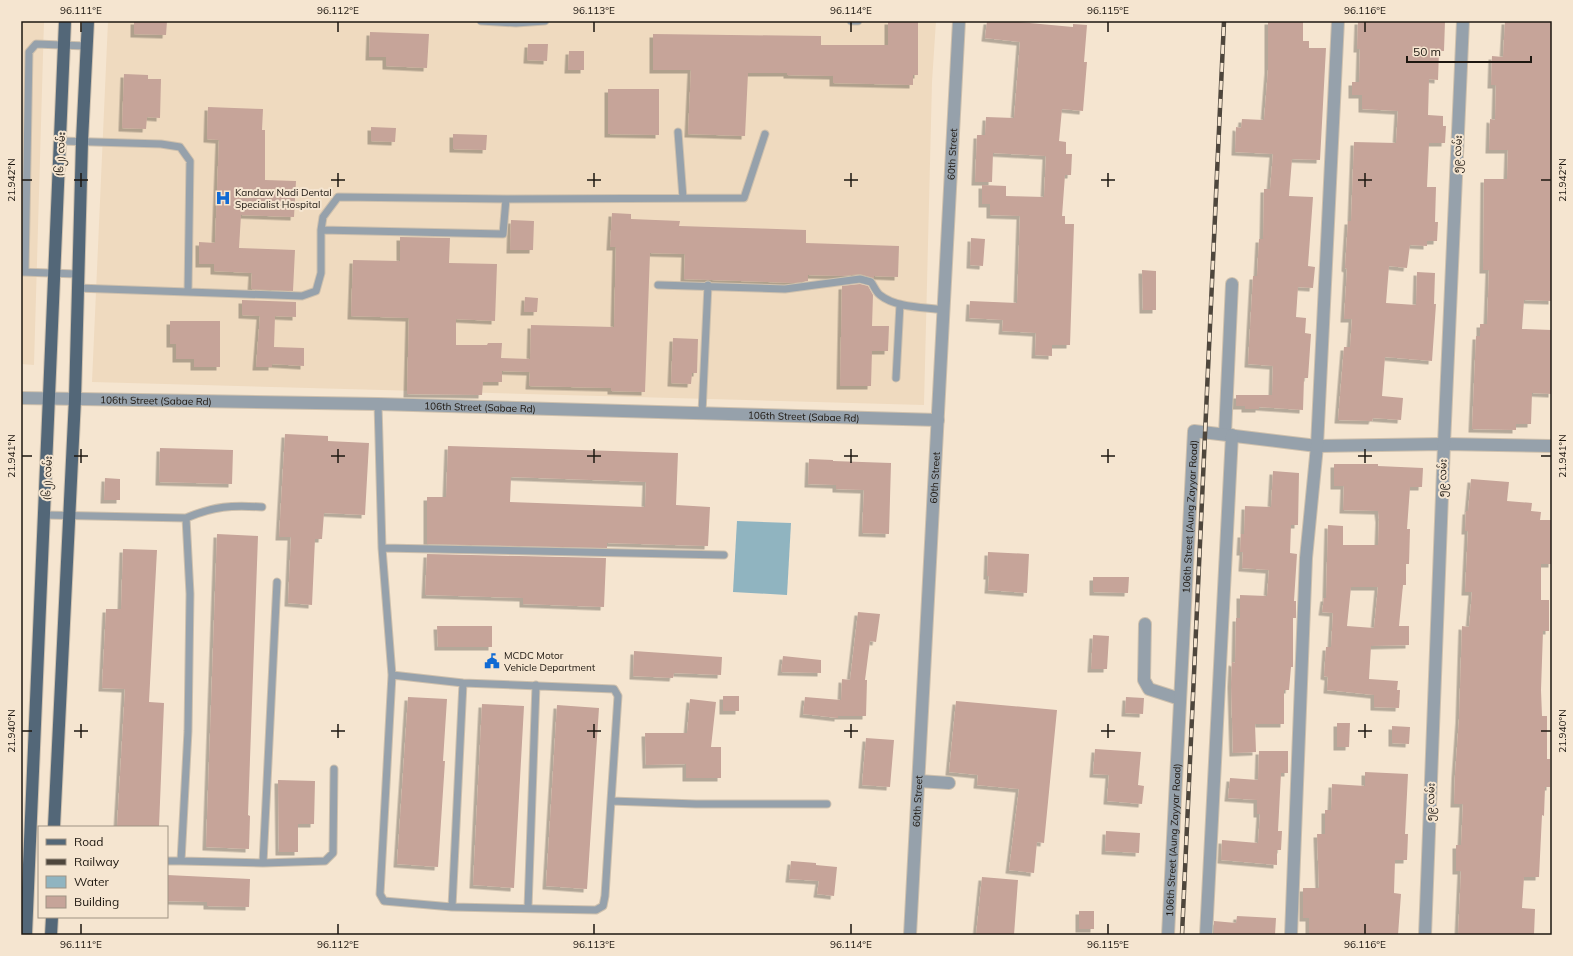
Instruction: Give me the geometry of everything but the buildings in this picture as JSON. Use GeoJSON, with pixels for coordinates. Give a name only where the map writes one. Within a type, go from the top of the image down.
{"type":"FeatureCollection","features":[{"type":"Feature","properties":{"kind":"main road","name":"(၆၂) လမ်း"},"geometry":{"type":"LineString","coordinates":[[26,935],[65,21]]}},
{"type":"Feature","properties":{"kind":"main road"},"geometry":{"type":"LineString","coordinates":[[54,826],[75,399],[77,274],[88,21]]}},
{"type":"Feature","properties":{"kind":"main road"},"geometry":{"type":"LineString","coordinates":[[51,935],[52,918]]}},
{"type":"Feature","properties":{"kind":"street","name":"60th Street"},"geometry":{"type":"LineString","coordinates":[[910,935],[959,21]]}},
{"type":"Feature","properties":{"kind":"street"},"geometry":{"type":"LineString","coordinates":[[1291,935],[1306,558],[1317,446],[1338,21]]}},
{"type":"Feature","properties":{"kind":"street","name":"၅၉ လမ်း"},"geometry":{"type":"LineString","coordinates":[[1425,935],[1444,444],[1464,21]]}},
{"type":"Feature","properties":{"kind":"street"},"geometry":{"type":"LineString","coordinates":[[1206,935],[1229,434],[1232,284]]}},
{"type":"Feature","properties":{"kind":"street","name":"106th Street (Sabae Rd)"},"geometry":{"type":"LineString","coordinates":[[21,398],[378,404],[938,420]]}},
{"type":"Feature","properties":{"kind":"street","name":"106th Street (Aung Zayyar Road)"},"geometry":{"type":"LineString","coordinates":[[1168,935],[1194,431],[1229,434],[1317,446],[1444,444],[1552,446]]}},
{"type":"Feature","properties":{"kind":"street"},"geometry":{"type":"LineString","coordinates":[[1145,624],[1144,680],[1149,689],[1180,698]]}},
{"type":"Feature","properties":{"kind":"street"},"geometry":{"type":"LineString","coordinates":[[919,781],[950,783]]}},
{"type":"Feature","properties":{"kind":"lane"},"geometry":{"type":"LineString","coordinates":[[481,21],[516,23],[550,21]]}},
{"type":"Feature","properties":{"kind":"lane"},"geometry":{"type":"LineString","coordinates":[[851,21],[858,21]]}},
{"type":"Feature","properties":{"kind":"lane"},"geometry":{"type":"LineString","coordinates":[[77,274],[23,272],[29,52],[36,44],[86,46]]}},
{"type":"Feature","properties":{"kind":"lane"},"geometry":{"type":"LineString","coordinates":[[678,132],[683,198]]}},
{"type":"Feature","properties":{"kind":"lane"},"geometry":{"type":"LineString","coordinates":[[77,288],[302,296],[316,292],[321,273],[321,230],[323,217],[338,196],[506,199],[744,198],[765,134]]}},
{"type":"Feature","properties":{"kind":"lane"},"geometry":{"type":"LineString","coordinates":[[61,141],[162,144],[180,147],[190,161],[188,292]]}},
{"type":"Feature","properties":{"kind":"lane"},"geometry":{"type":"LineString","coordinates":[[321,230],[503,234],[506,199]]}},
{"type":"Feature","properties":{"kind":"lane"},"geometry":{"type":"LineString","coordinates":[[658,285],[708,285],[785,289],[860,279],[871,282],[879,294],[887,300],[900,304],[944,310]]}},
{"type":"Feature","properties":{"kind":"lane"},"geometry":{"type":"LineString","coordinates":[[702,413],[708,285]]}},
{"type":"Feature","properties":{"kind":"lane"},"geometry":{"type":"LineString","coordinates":[[896,378],[900,304]]}},
{"type":"Feature","properties":{"kind":"lane"},"geometry":{"type":"LineString","coordinates":[[378,404],[382,548],[392,675],[380,894],[384,901],[394,903],[452,907],[528,908],[585,911],[596,910],[603,906],[605,896],[618,696],[614,689],[463,683],[392,675]]}},
{"type":"Feature","properties":{"kind":"lane"},"geometry":{"type":"LineString","coordinates":[[45,515],[186,518],[200,512],[231,505],[262,507]]}},
{"type":"Feature","properties":{"kind":"lane"},"geometry":{"type":"LineString","coordinates":[[181,862],[188,731],[190,586],[186,518]]}},
{"type":"Feature","properties":{"kind":"lane"},"geometry":{"type":"LineString","coordinates":[[382,548],[724,555]]}},
{"type":"Feature","properties":{"kind":"lane"},"geometry":{"type":"LineString","coordinates":[[263,863],[277,582]]}},
{"type":"Feature","properties":{"kind":"lane"},"geometry":{"type":"LineString","coordinates":[[452,907],[463,683]]}},
{"type":"Feature","properties":{"kind":"lane"},"geometry":{"type":"LineString","coordinates":[[528,908],[536,685]]}},
{"type":"Feature","properties":{"kind":"lane"},"geometry":{"type":"LineString","coordinates":[[168,861],[263,863],[325,862],[333,853],[334,769]]}},
{"type":"Feature","properties":{"kind":"lane"},"geometry":{"type":"LineString","coordinates":[[611,801],[711,804],[827,804]]}},
{"type":"Feature","properties":{"kind":"shaded area"},"geometry":{"type":"Polygon","coordinates":[[[21,21],[44,21],[34,365],[21,364],[21,21]]]}},
{"type":"Feature","properties":{"kind":"shaded area"},"geometry":{"type":"Polygon","coordinates":[[[108,21],[936,21],[932,82],[924,405],[92,382],[108,21]]]}},
{"type":"Feature","properties":{"kind":"water"},"geometry":{"type":"Polygon","coordinates":[[[737,521],[791,523],[787,595],[733,592],[737,521]]]}},
{"type":"Feature","properties":{"kind":"railway"},"geometry":{"type":"LineString","coordinates":[[1182,935],[1224,21]]}},
{"type":"Feature","properties":{"kind":"place","name":"Kandaw Nadi Dental Specialist Hospital"},"geometry":{"type":"Point","coordinates":[223,198]}},
{"type":"Feature","properties":{"kind":"place","name":"MCDC Motor Vehicle Department"},"geometry":{"type":"Point","coordinates":[492,661]}}]}
